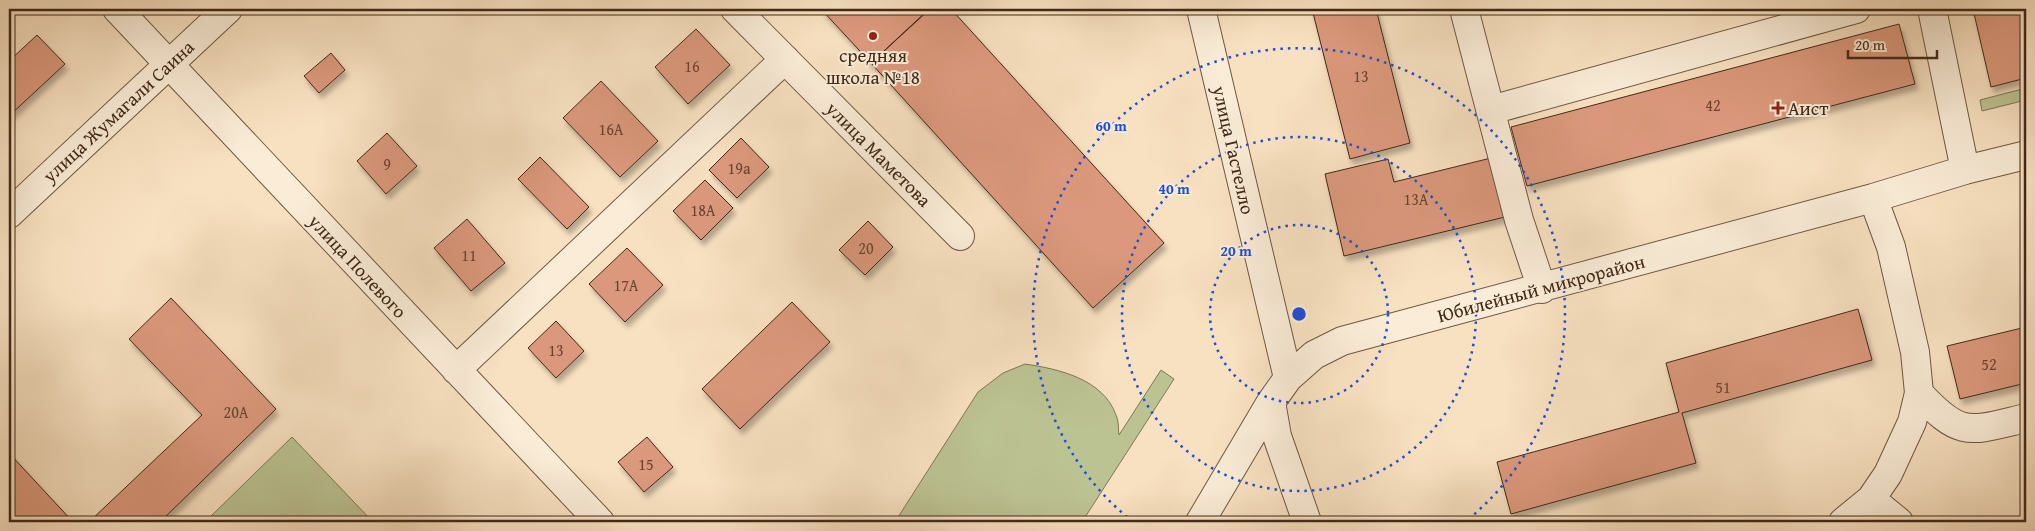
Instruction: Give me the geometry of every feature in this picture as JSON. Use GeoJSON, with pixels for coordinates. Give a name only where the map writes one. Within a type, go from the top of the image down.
{"type":"FeatureCollection","features":[{"type":"Feature","properties":{"kind":"street","name":"улица Полевого"},"geometry":{"type":"LineString","coordinates":[[117,9],[600,522]]}},
{"type":"Feature","properties":{"kind":"street","name":"улица Жумагали Саина"},"geometry":{"type":"LineString","coordinates":[[9,214],[228,9]]}},
{"type":"Feature","properties":{"kind":"street","name":"улица Маметова"},"geometry":{"type":"LineString","coordinates":[[735,9],[960,236]]}},
{"type":"Feature","properties":{"kind":"street","name":"улица Гастелло"},"geometry":{"type":"LineString","coordinates":[[1201,9],[1288,378]]}},
{"type":"Feature","properties":{"kind":"street"},"geometry":{"type":"LineString","coordinates":[[1464,9],[1520,220],[1542,288]]}},
{"type":"Feature","properties":{"kind":"street"},"geometry":{"type":"LineString","coordinates":[[1491,110],[1856,9]]}},
{"type":"Feature","properties":{"kind":"street"},"geometry":{"type":"LineString","coordinates":[[1932,9],[1965,170]]}},
{"type":"Feature","properties":{"kind":"street"},"geometry":{"type":"LineString","coordinates":[[456,370],[785,59]]}},
{"type":"Feature","properties":{"kind":"street","name":"Юбилейный микрорайон"},"geometry":{"type":"LineString","coordinates":[[1200,522],[1271,402],[1288,378],[1314,356],[1342,341],[1873,198],[1965,170],[2026,155]]}},
{"type":"Feature","properties":{"kind":"street"},"geometry":{"type":"LineString","coordinates":[[1843,522],[1871,499],[1888,474],[1912,422],[1919,393],[1915,352],[1891,247],[1873,198]]}},
{"type":"Feature","properties":{"kind":"street"},"geometry":{"type":"LineString","coordinates":[[1919,393],[1949,420],[1970,429],[2026,418]]}},
{"type":"Feature","properties":{"kind":"street"},"geometry":{"type":"LineString","coordinates":[[1271,402],[1277,436],[1307,522]]}},
{"type":"Feature","properties":{"kind":"street"},"geometry":{"type":"LineString","coordinates":[[1871,499],[1899,522]]}},
{"type":"Feature","properties":{"kind":"green space"},"geometry":{"type":"Polygon","coordinates":[[[2026,88],[2026,100],[1982,111],[1980,100],[2026,88]]]}},
{"type":"Feature","properties":{"kind":"green space"},"geometry":{"type":"Polygon","coordinates":[[[1025,364],[1065,373],[1090,384],[1110,403],[1117,417],[1119,435],[1161,370],[1174,379],[1082,522],[895,522],[978,392],[1003,373],[1025,364]]]}},
{"type":"Feature","properties":{"kind":"green space"},"geometry":{"type":"Polygon","coordinates":[[[292,437],[373,522],[205,522],[292,437]]]}},
{"type":"Feature","properties":{"kind":"building","name":"средняя школа №18"},"geometry":{"type":"Polygon","coordinates":[[[821,9],[929,9],[871,63],[821,9]]]}},
{"type":"Feature","properties":{"kind":"building"},"geometry":{"type":"Polygon","coordinates":[[[930,9],[951,9],[1164,243],[1093,308],[871,63],[930,9]]]}},
{"type":"Feature","properties":{"kind":"building"},"geometry":{"type":"Polygon","coordinates":[[[1312,9],[1376,9],[1410,143],[1350,159],[1312,9]]]}},
{"type":"Feature","properties":{"kind":"building"},"geometry":{"type":"Polygon","coordinates":[[[1973,9],[2026,9],[2026,78],[1991,87],[1973,9]]]}},
{"type":"Feature","properties":{"kind":"building"},"geometry":{"type":"Polygon","coordinates":[[[1899,24],[1915,84],[1527,186],[1511,127],[1899,24]]]}},
{"type":"Feature","properties":{"kind":"building"},"geometry":{"type":"Polygon","coordinates":[[[696,29],[730,65],[688,104],[655,67],[696,29]]]}},
{"type":"Feature","properties":{"kind":"building"},"geometry":{"type":"Polygon","coordinates":[[[37,35],[65,64],[9,116],[9,61],[37,35]]]}},
{"type":"Feature","properties":{"kind":"building"},"geometry":{"type":"Polygon","coordinates":[[[331,53],[345,70],[319,93],[304,76],[331,53]]]}},
{"type":"Feature","properties":{"kind":"building"},"geometry":{"type":"Polygon","coordinates":[[[601,81],[658,141],[620,177],[563,118],[601,81]]]}},
{"type":"Feature","properties":{"kind":"building"},"geometry":{"type":"Polygon","coordinates":[[[387,133],[417,166],[386,194],[357,161],[387,133]]]}},
{"type":"Feature","properties":{"kind":"building"},"geometry":{"type":"Polygon","coordinates":[[[741,138],[769,167],[737,198],[709,170],[741,138]]]}},
{"type":"Feature","properties":{"kind":"building"},"geometry":{"type":"Polygon","coordinates":[[[540,157],[589,207],[567,229],[518,179],[540,157]]]}},
{"type":"Feature","properties":{"kind":"building"},"geometry":{"type":"Polygon","coordinates":[[[1491,158],[1505,217],[1344,256],[1325,174],[1388,159],[1394,182],[1491,158]]]}},
{"type":"Feature","properties":{"kind":"building"},"geometry":{"type":"Polygon","coordinates":[[[705,180],[733,208],[701,240],[673,211],[705,180]]]}},
{"type":"Feature","properties":{"kind":"building"},"geometry":{"type":"Polygon","coordinates":[[[467,219],[505,263],[471,291],[434,248],[467,219]]]}},
{"type":"Feature","properties":{"kind":"building"},"geometry":{"type":"Polygon","coordinates":[[[868,221],[893,247],[865,275],[839,250],[868,221]]]}},
{"type":"Feature","properties":{"kind":"building"},"geometry":{"type":"Polygon","coordinates":[[[627,248],[663,285],[625,322],[589,284],[627,248]]]}},
{"type":"Feature","properties":{"kind":"building"},"geometry":{"type":"Polygon","coordinates":[[[171,298],[276,409],[160,522],[89,522],[202,415],[129,339],[171,298]]]}},
{"type":"Feature","properties":{"kind":"building"},"geometry":{"type":"Polygon","coordinates":[[[792,302],[830,342],[740,429],[702,389],[792,302]]]}},
{"type":"Feature","properties":{"kind":"building"},"geometry":{"type":"Polygon","coordinates":[[[1858,309],[1872,360],[1682,413],[1696,463],[1511,514],[1497,462],[1679,412],[1666,363],[1858,309]]]}},
{"type":"Feature","properties":{"kind":"building"},"geometry":{"type":"Polygon","coordinates":[[[556,321],[584,351],[556,378],[528,348],[556,321]]]}},
{"type":"Feature","properties":{"kind":"building"},"geometry":{"type":"Polygon","coordinates":[[[2026,327],[2026,383],[1960,399],[1947,346],[2026,327]]]}},
{"type":"Feature","properties":{"kind":"building"},"geometry":{"type":"Polygon","coordinates":[[[647,437],[673,467],[644,492],[618,462],[647,437]]]}},
{"type":"Feature","properties":{"kind":"building"},"geometry":{"type":"Polygon","coordinates":[[[9,453],[73,522],[9,522],[9,453]]]}},
{"type":"Feature","properties":{"kind":"place","name":"средняя школа №18"},"geometry":{"type":"Point","coordinates":[873,36]}},
{"type":"Feature","properties":{"kind":"place","name":"Аист"},"geometry":{"type":"Point","coordinates":[1778,108]}}]}
